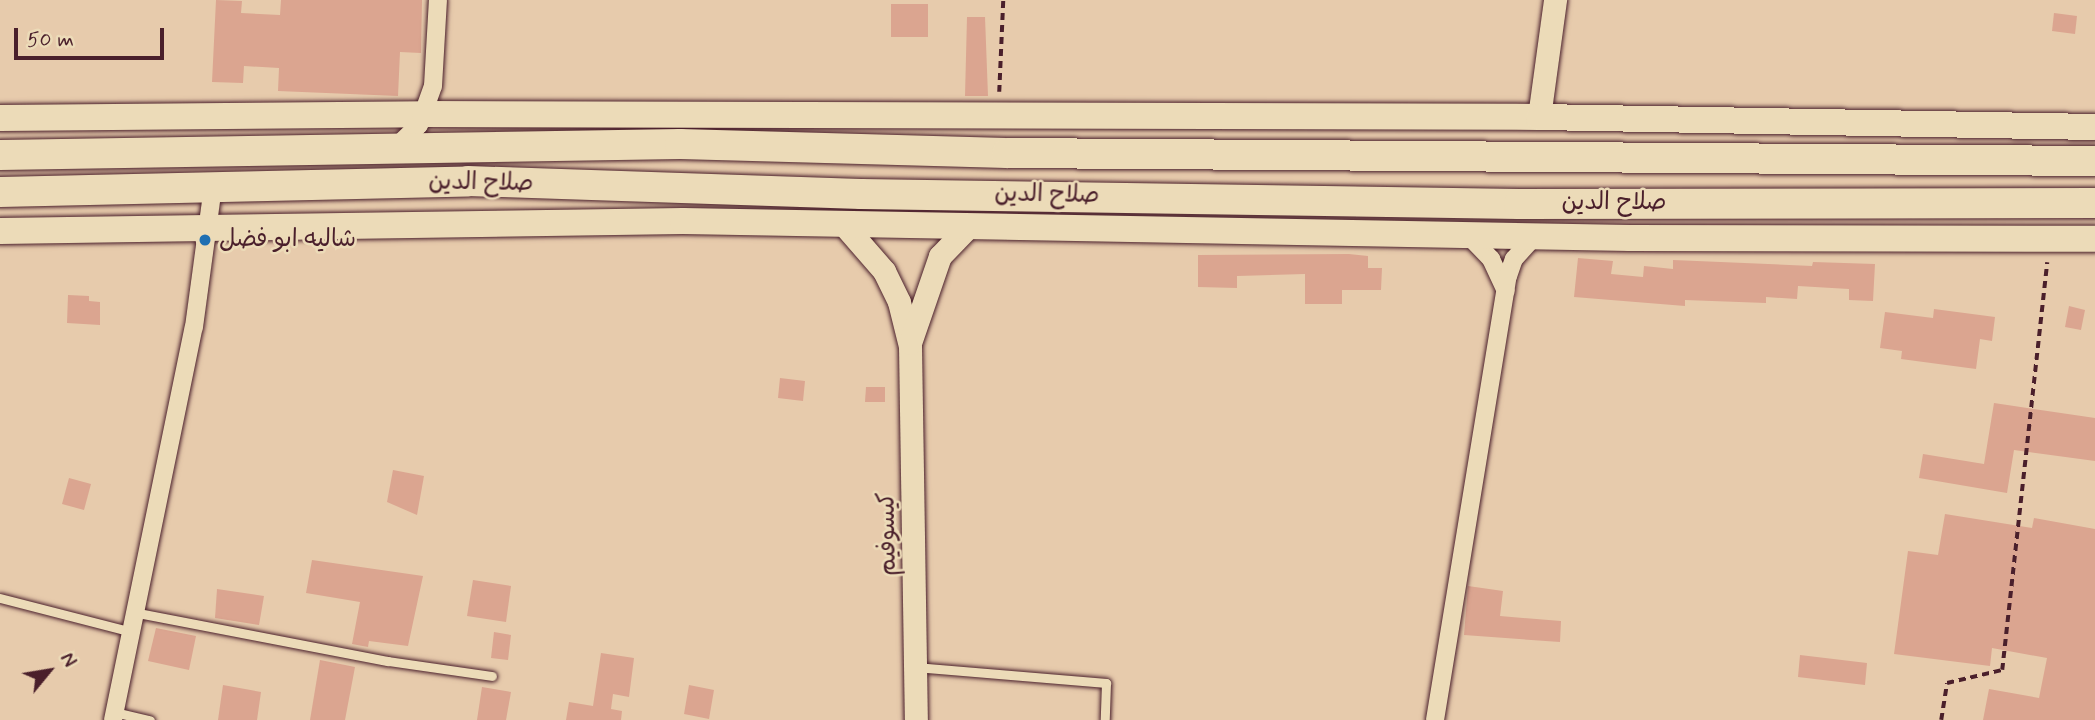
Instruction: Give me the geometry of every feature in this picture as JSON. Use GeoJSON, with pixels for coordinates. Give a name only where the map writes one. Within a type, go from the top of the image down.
{"type":"FeatureCollection","features":[{"type":"Feature","properties":{"kind":"highway","name":"صلاح الدين"},"geometry":{"type":"LineString","coordinates":[[0,155],[680,145],[1007,153],[2095,161]]}},
{"type":"Feature","properties":{"kind":"highway","name":"صلاح الدين"},"geometry":{"type":"LineString","coordinates":[[0,192],[468,181],[861,194],[1519,204],[2095,203]]}},
{"type":"Feature","properties":{"kind":"main road"},"geometry":{"type":"LineString","coordinates":[[0,118],[425,114],[1539,117],[2095,127]]}},
{"type":"Feature","properties":{"kind":"main road"},"geometry":{"type":"LineString","coordinates":[[0,231],[209,230],[549,222],[1466,233],[1534,237],[2095,239]]}},
{"type":"Feature","properties":{"kind":"street"},"geometry":{"type":"LineString","coordinates":[[395,148],[425,114],[433,86],[438,0]]}},
{"type":"Feature","properties":{"kind":"street"},"geometry":{"type":"LineString","coordinates":[[1539,117],[1555,0]]}},
{"type":"Feature","properties":{"kind":"street"},"geometry":{"type":"LineString","coordinates":[[113,716],[138,613],[194,327],[213,187]]}},
{"type":"Feature","properties":{"kind":"street","name":"كيسوفيم"},"geometry":{"type":"LineString","coordinates":[[844,225],[884,271],[899,302],[910,346],[916,720]]}},
{"type":"Feature","properties":{"kind":"street","name":"كيسوفيم"},"geometry":{"type":"LineString","coordinates":[[910,346],[940,256],[968,227]]}},
{"type":"Feature","properties":{"kind":"street"},"geometry":{"type":"LineString","coordinates":[[1466,233],[1491,259],[1506,291]]}},
{"type":"Feature","properties":{"kind":"street"},"geometry":{"type":"LineString","coordinates":[[1435,720],[1506,291],[1514,259],[1534,237]]}},
{"type":"Feature","properties":{"kind":"lane"},"geometry":{"type":"LineString","coordinates":[[0,598],[134,632]]}},
{"type":"Feature","properties":{"kind":"lane"},"geometry":{"type":"LineString","coordinates":[[138,613],[492,676]]}},
{"type":"Feature","properties":{"kind":"lane"},"geometry":{"type":"LineString","coordinates":[[915,667],[1106,683],[1105,720]]}},
{"type":"Feature","properties":{"kind":"lane"},"geometry":{"type":"LineString","coordinates":[[113,716],[150,720]]}},
{"type":"Feature","properties":{"kind":"path"},"geometry":{"type":"LineString","coordinates":[[1002,116],[998,87],[1003,0]]}},
{"type":"Feature","properties":{"kind":"path"},"geometry":{"type":"LineString","coordinates":[[1941,720],[1947,683],[2002,670],[2049,239]]}},
{"type":"Feature","properties":{"kind":"building"},"geometry":{"type":"Polygon","coordinates":[[[216,0],[242,1],[241,13],[280,15],[281,0],[422,0],[421,53],[400,52],[398,96],[278,91],[279,68],[244,66],[243,83],[212,82],[216,0]]]}},
{"type":"Feature","properties":{"kind":"building"},"geometry":{"type":"Polygon","coordinates":[[[891,4],[928,4],[928,37],[891,37],[891,4]]]}},
{"type":"Feature","properties":{"kind":"building"},"geometry":{"type":"Polygon","coordinates":[[[2054,13],[2077,16],[2075,34],[2052,31],[2054,13]]]}},
{"type":"Feature","properties":{"kind":"building"},"geometry":{"type":"Polygon","coordinates":[[[967,17],[985,17],[988,96],[965,96],[967,17]]]}},
{"type":"Feature","properties":{"kind":"building"},"geometry":{"type":"Polygon","coordinates":[[[1198,255],[1368,256],[1368,268],[1382,268],[1381,290],[1342,290],[1342,304],[1305,304],[1305,274],[1237,276],[1237,288],[1198,287],[1198,255]]]}},
{"type":"Feature","properties":{"kind":"building"},"geometry":{"type":"Polygon","coordinates":[[[1578,258],[1613,261],[1611,274],[1643,277],[1644,266],[1673,269],[1673,260],[1812,266],[1813,262],[1875,264],[1873,301],[1849,300],[1849,289],[1798,286],[1797,299],[1766,297],[1766,303],[1685,300],[1685,306],[1574,297],[1578,258]]]}},
{"type":"Feature","properties":{"kind":"building"},"geometry":{"type":"Polygon","coordinates":[[[68,295],[89,296],[89,301],[100,302],[100,325],[67,323],[68,295]]]}},
{"type":"Feature","properties":{"kind":"building"},"geometry":{"type":"Polygon","coordinates":[[[2069,306],[2085,310],[2081,330],[2065,327],[2069,306]]]}},
{"type":"Feature","properties":{"kind":"building"},"geometry":{"type":"Polygon","coordinates":[[[1934,309],[1995,317],[1992,341],[1980,339],[1976,369],[1901,359],[1902,351],[1880,348],[1885,312],[1933,318],[1934,309]]]}},
{"type":"Feature","properties":{"kind":"building"},"geometry":{"type":"Polygon","coordinates":[[[780,378],[805,381],[803,401],[778,398],[780,378]]]}},
{"type":"Feature","properties":{"kind":"building"},"geometry":{"type":"Polygon","coordinates":[[[866,387],[885,387],[885,402],[865,402],[866,387]]]}},
{"type":"Feature","properties":{"kind":"building"},"geometry":{"type":"Polygon","coordinates":[[[1994,403],[2095,418],[2095,461],[2014,450],[2007,493],[1919,478],[1923,454],[1984,464],[1994,403]]]}},
{"type":"Feature","properties":{"kind":"building"},"geometry":{"type":"Polygon","coordinates":[[[393,470],[424,476],[417,515],[387,502],[393,470]]]}},
{"type":"Feature","properties":{"kind":"building"},"geometry":{"type":"Polygon","coordinates":[[[69,478],[91,484],[84,510],[62,504],[69,478]]]}},
{"type":"Feature","properties":{"kind":"building"},"geometry":{"type":"Polygon","coordinates":[[[1945,514],[2032,528],[2034,518],[2095,529],[2095,720],[1983,720],[1989,689],[2039,698],[2047,658],[1992,648],[1990,666],[1894,654],[1908,551],[1938,555],[1945,514]]]}},
{"type":"Feature","properties":{"kind":"building"},"geometry":{"type":"Polygon","coordinates":[[[312,560],[423,576],[408,646],[369,641],[368,647],[352,644],[360,602],[306,593],[312,560]]]}},
{"type":"Feature","properties":{"kind":"building"},"geometry":{"type":"Polygon","coordinates":[[[473,580],[511,586],[506,622],[467,616],[473,580]]]}},
{"type":"Feature","properties":{"kind":"building"},"geometry":{"type":"Polygon","coordinates":[[[1468,586],[1503,591],[1500,616],[1561,621],[1560,642],[1464,635],[1468,586]]]}},
{"type":"Feature","properties":{"kind":"building"},"geometry":{"type":"Polygon","coordinates":[[[217,589],[264,596],[259,625],[215,618],[217,589]]]}},
{"type":"Feature","properties":{"kind":"building"},"geometry":{"type":"Polygon","coordinates":[[[156,628],[196,636],[189,670],[148,661],[156,628]]]}},
{"type":"Feature","properties":{"kind":"building"},"geometry":{"type":"Polygon","coordinates":[[[494,632],[511,635],[508,660],[491,658],[494,632]]]}},
{"type":"Feature","properties":{"kind":"building"},"geometry":{"type":"Polygon","coordinates":[[[601,653],[634,658],[629,697],[613,694],[611,709],[622,711],[621,720],[566,720],[569,702],[593,706],[601,653]]]}},
{"type":"Feature","properties":{"kind":"building"},"geometry":{"type":"Polygon","coordinates":[[[1800,655],[1867,663],[1865,685],[1798,677],[1800,655]]]}},
{"type":"Feature","properties":{"kind":"building"},"geometry":{"type":"Polygon","coordinates":[[[320,660],[355,667],[345,720],[310,720],[320,660]]]}},
{"type":"Feature","properties":{"kind":"building"},"geometry":{"type":"Polygon","coordinates":[[[223,685],[261,692],[257,720],[218,720],[223,685]]]}},
{"type":"Feature","properties":{"kind":"building"},"geometry":{"type":"Polygon","coordinates":[[[689,685],[714,690],[709,719],[684,714],[689,685]]]}},
{"type":"Feature","properties":{"kind":"building"},"geometry":{"type":"Polygon","coordinates":[[[482,687],[511,692],[506,720],[477,720],[482,687]]]}},
{"type":"Feature","properties":{"kind":"place","name":"شاليه ابو فضل"},"geometry":{"type":"Point","coordinates":[205,240]}}]}
